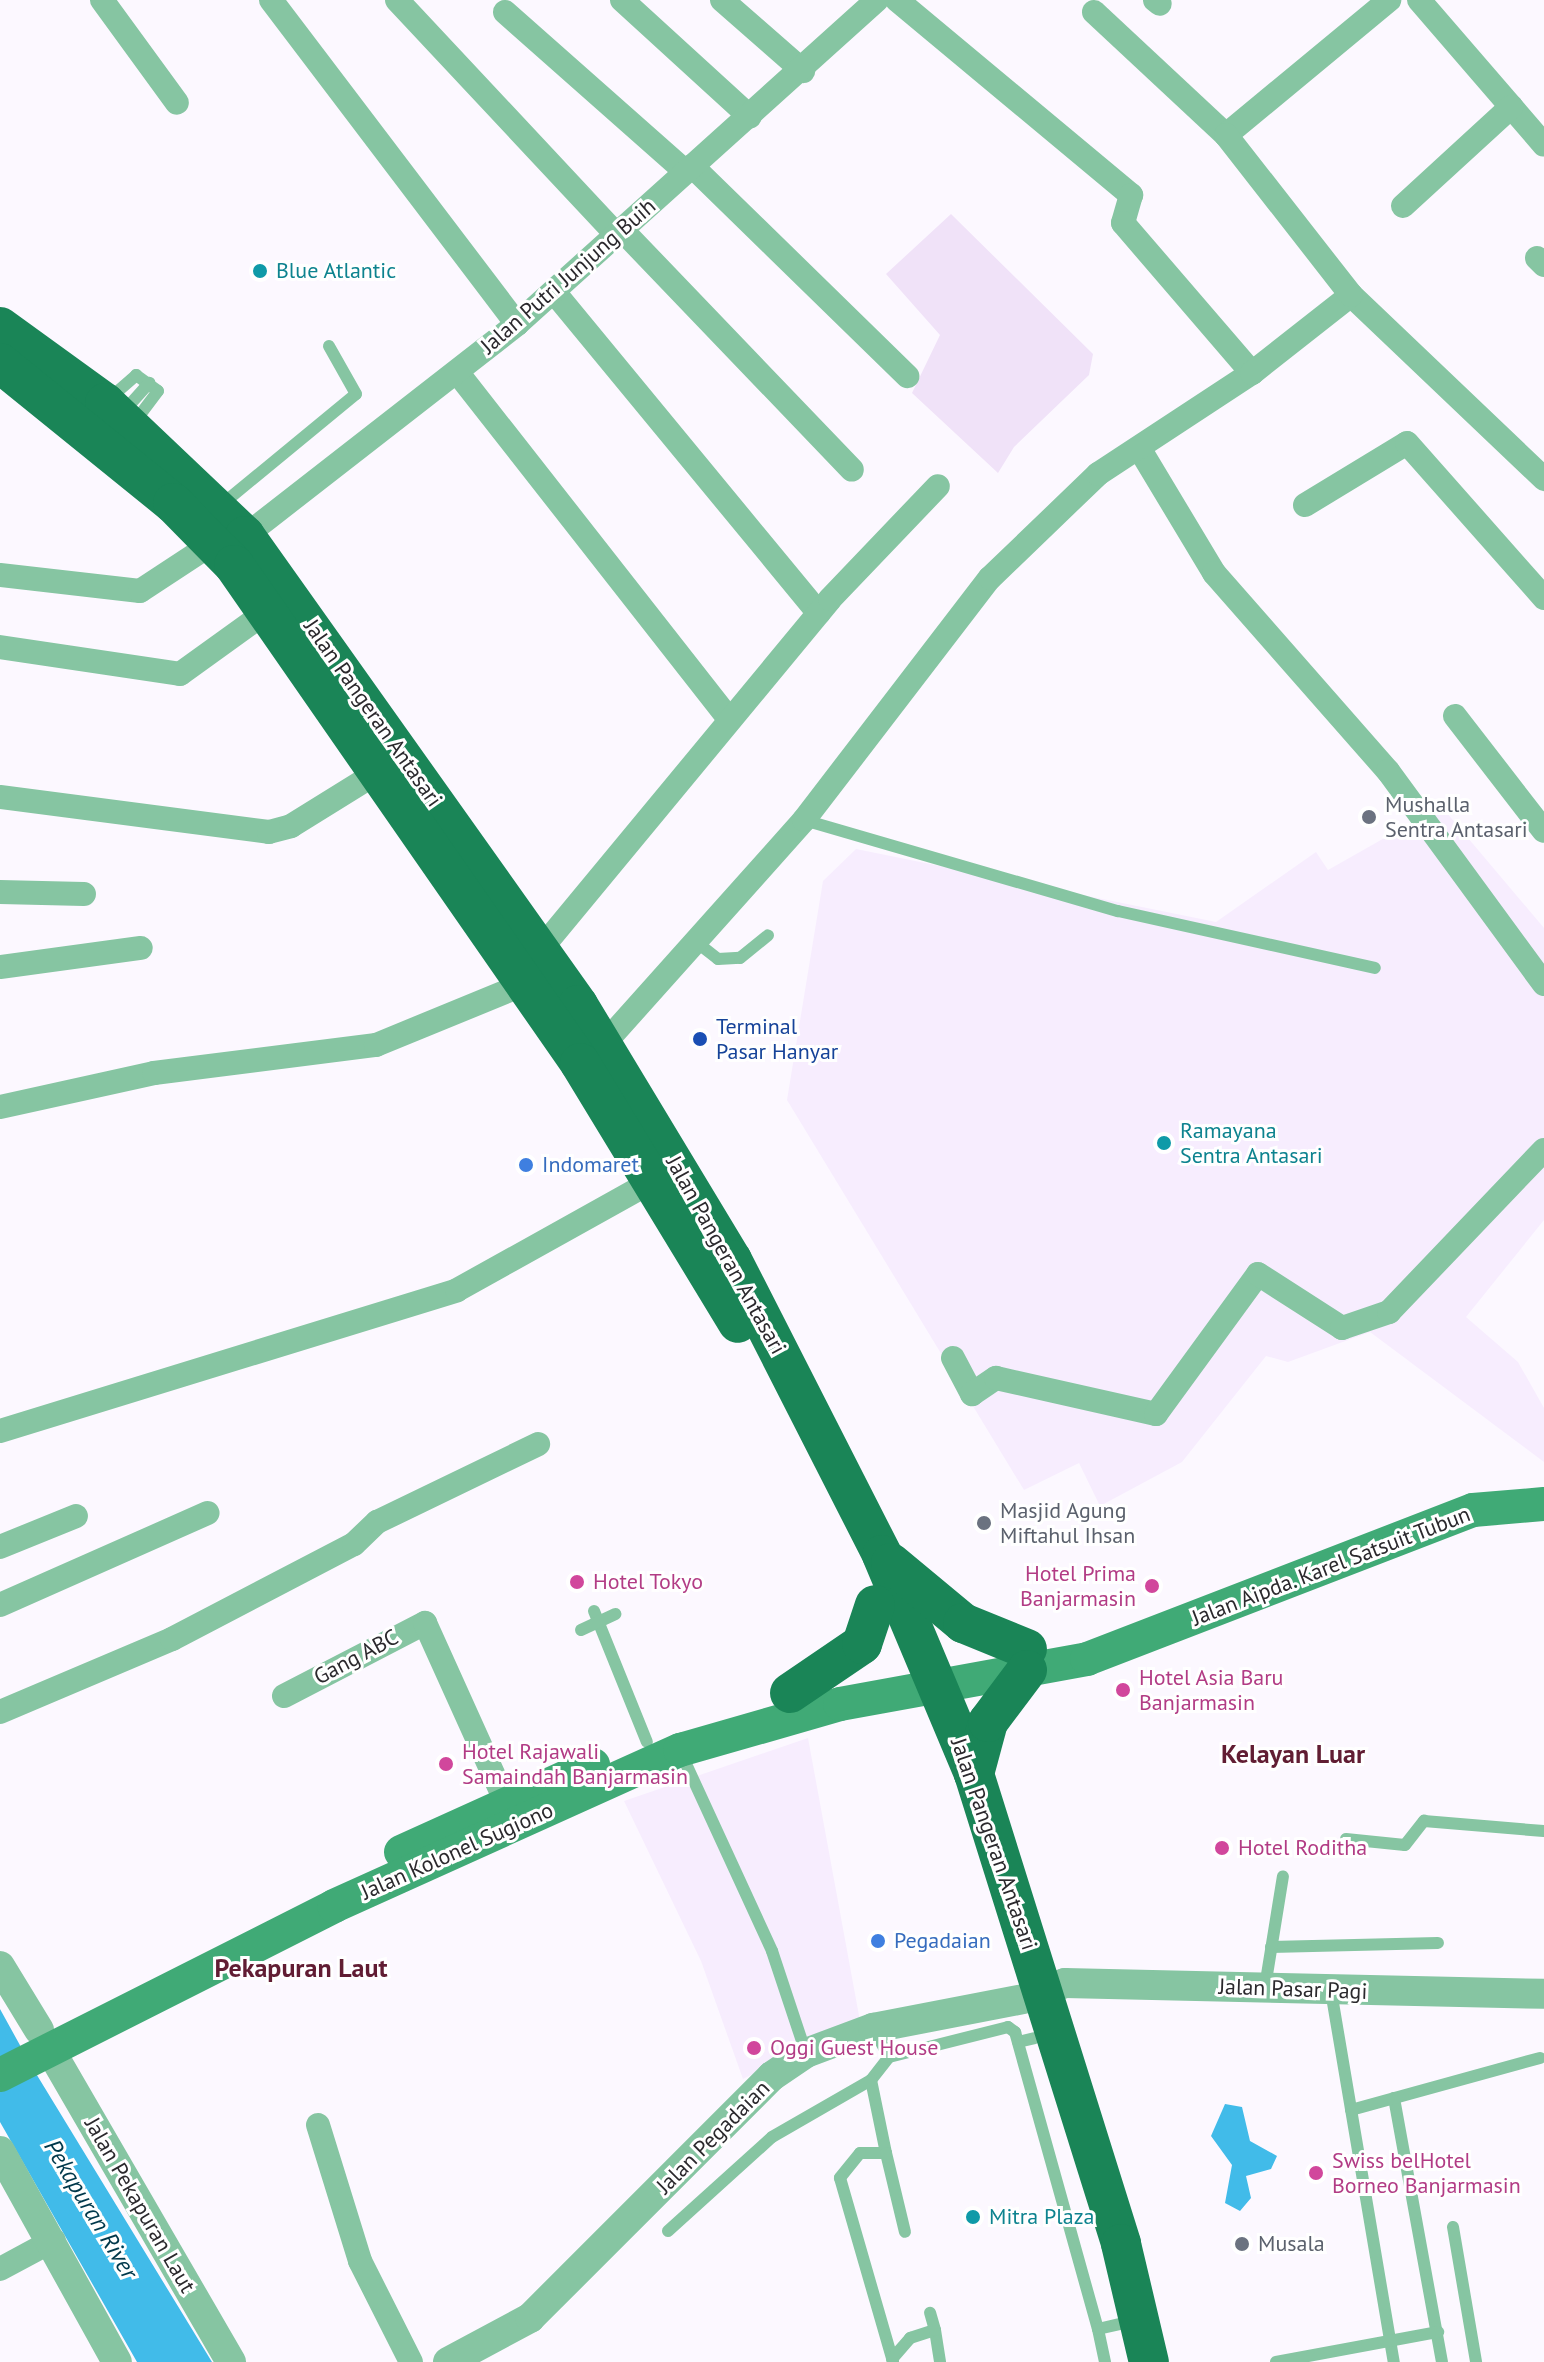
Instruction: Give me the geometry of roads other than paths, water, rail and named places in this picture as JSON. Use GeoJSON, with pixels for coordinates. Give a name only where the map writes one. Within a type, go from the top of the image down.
{"type":"FeatureCollection","features":[{"type":"Feature","properties":{"kind":"highway","name":"Jalan Pangeran Antasari"},"geometry":{"type":"LineString","coordinates":[[16,357],[226,528],[266,612],[378,772],[473,881]]}},
{"type":"Feature","properties":{"kind":"highway","name":"Jalan Pangeran Antasari"},"geometry":{"type":"LineString","coordinates":[[16,357],[118,415],[226,528],[532,967],[792,1425],[875,1605],[921,1678],[974,1774],[1120,2325]]}},
{"type":"Feature","properties":{"kind":"highway","name":"Jalan Pangeran Antasari"},"geometry":{"type":"LineString","coordinates":[[532,967],[603,1045],[732,1260],[882,1555],[921,1678],[1033,1995],[1027,2040],[1120,2325],[1149,2362]]}},
{"type":"Feature","properties":{"kind":"highway"},"geometry":{"type":"LineString","coordinates":[[882,1555],[963,1623],[1027,1660],[988,1722],[974,1774]]}},
{"type":"Feature","properties":{"kind":"highway"},"geometry":{"type":"LineString","coordinates":[[790,1693],[862,1644],[875,1605]]}},
{"type":"Feature","properties":{"kind":"main road","name":"Jalan Aipda. Karel Satsuit Tubun"},"geometry":{"type":"LineString","coordinates":[[921,1678],[1027,1660],[1087,1659],[1120,1643],[1473,1510],[1544,1504]]}},
{"type":"Feature","properties":{"kind":"main road","name":"Jalan Kolonel Sugiono"},"geometry":{"type":"LineString","coordinates":[[0,2053],[42,2040],[293,1914],[664,1746],[790,1693],[921,1678]]}},
{"type":"Feature","properties":{"kind":"main road","name":"Jalan Kolonel Sugiono"},"geometry":{"type":"LineString","coordinates":[[443,1845],[506,1802],[664,1746],[783,1717],[921,1678]]}},
{"type":"Feature","properties":{"kind":"main road","name":"Jalan Kolonel Sugiono"},"geometry":{"type":"LineString","coordinates":[[0,2075],[42,2040]]}},
{"type":"Feature","properties":{"kind":"street"},"geometry":{"type":"LineString","coordinates":[[102,0],[177,103]]}},
{"type":"Feature","properties":{"kind":"street"},"geometry":{"type":"LineString","coordinates":[[271,0],[517,324]]}},
{"type":"Feature","properties":{"kind":"street"},"geometry":{"type":"LineString","coordinates":[[397,0],[852,470]]}},
{"type":"Feature","properties":{"kind":"street"},"geometry":{"type":"LineString","coordinates":[[622,0],[750,117]]}},
{"type":"Feature","properties":{"kind":"street"},"geometry":{"type":"LineString","coordinates":[[722,0],[803,71]]}},
{"type":"Feature","properties":{"kind":"street","name":"Jalan Putri Junjung Buih"},"geometry":{"type":"LineString","coordinates":[[0,575],[140,591],[226,528],[457,372],[517,324],[688,169],[803,71],[877,0]]}},
{"type":"Feature","properties":{"kind":"street"},"geometry":{"type":"LineString","coordinates":[[897,0],[1131,195],[1123,223],[1252,373]]}},
{"type":"Feature","properties":{"kind":"street"},"geometry":{"type":"LineString","coordinates":[[1226,135],[1389,0]]}},
{"type":"Feature","properties":{"kind":"street"},"geometry":{"type":"LineString","coordinates":[[1419,0],[1544,145]]}},
{"type":"Feature","properties":{"kind":"street"},"geometry":{"type":"LineString","coordinates":[[505,12],[688,169],[907,376]]}},
{"type":"Feature","properties":{"kind":"street"},"geometry":{"type":"LineString","coordinates":[[1094,12],[1226,135],[1351,295],[1544,479]]}},
{"type":"Feature","properties":{"kind":"street"},"geometry":{"type":"LineString","coordinates":[[1403,206],[1511,107]]}},
{"type":"Feature","properties":{"kind":"street"},"geometry":{"type":"LineString","coordinates":[[554,292],[819,613]]}},
{"type":"Feature","properties":{"kind":"street"},"geometry":{"type":"LineString","coordinates":[[603,1045],[653,998],[695,941],[804,820],[990,578],[1098,474],[1252,373],[1351,295]]}},
{"type":"Feature","properties":{"kind":"street"},"geometry":{"type":"LineString","coordinates":[[457,372],[730,720]]}},
{"type":"Feature","properties":{"kind":"street"},"geometry":{"type":"LineString","coordinates":[[1305,505],[1407,443],[1544,598]]}},
{"type":"Feature","properties":{"kind":"street"},"geometry":{"type":"LineString","coordinates":[[1139,448],[1214,573],[1388,771],[1544,984]]}},
{"type":"Feature","properties":{"kind":"street"},"geometry":{"type":"LineString","coordinates":[[0,1107],[154,1073],[376,1045],[532,967],[819,613],[938,486]]}},
{"type":"Feature","properties":{"kind":"street"},"geometry":{"type":"LineString","coordinates":[[0,647],[180,674],[266,612]]}},
{"type":"Feature","properties":{"kind":"street"},"geometry":{"type":"LineString","coordinates":[[1455,716],[1544,831]]}},
{"type":"Feature","properties":{"kind":"street"},"geometry":{"type":"LineString","coordinates":[[0,797],[269,832],[291,826],[378,772]]}},
{"type":"Feature","properties":{"kind":"street"},"geometry":{"type":"LineString","coordinates":[[0,892],[84,894]]}},
{"type":"Feature","properties":{"kind":"street"},"geometry":{"type":"LineString","coordinates":[[0,967],[141,948]]}},
{"type":"Feature","properties":{"kind":"street"},"geometry":{"type":"LineString","coordinates":[[953,1358],[972,1394],[996,1378],[1156,1414],[1258,1274],[1342,1328],[1389,1312],[1544,1150]]}},
{"type":"Feature","properties":{"kind":"street"},"geometry":{"type":"LineString","coordinates":[[0,1431],[457,1290],[653,1181]]}},
{"type":"Feature","properties":{"kind":"street"},"geometry":{"type":"LineString","coordinates":[[0,1712],[172,1639],[354,1544],[377,1522],[538,1444]]}},
{"type":"Feature","properties":{"kind":"street"},"geometry":{"type":"LineString","coordinates":[[0,1605],[208,1513]]}},
{"type":"Feature","properties":{"kind":"street"},"geometry":{"type":"LineString","coordinates":[[0,1547],[76,1516]]}},
{"type":"Feature","properties":{"kind":"street","name":"Gang ABC"},"geometry":{"type":"LineString","coordinates":[[284,1696],[425,1623],[506,1802]]}},
{"type":"Feature","properties":{"kind":"street","name":"Jalan Pekapuran Laut"},"geometry":{"type":"LineString","coordinates":[[0,1966],[231,2362]]}},
{"type":"Feature","properties":{"kind":"street","name":"Jalan Pasar Pagi"},"geometry":{"type":"LineString","coordinates":[[1033,1995],[1065,1983],[1544,1994]]}},
{"type":"Feature","properties":{"kind":"street","name":"Jalan Pegadaian"},"geometry":{"type":"LineString","coordinates":[[448,2362],[530,2318],[772,2076],[806,2053],[873,2028],[1033,1995]]}},
{"type":"Feature","properties":{"kind":"street"},"geometry":{"type":"LineString","coordinates":[[318,2125],[360,2261],[411,2362]]}},
{"type":"Feature","properties":{"kind":"street"},"geometry":{"type":"LineString","coordinates":[[0,2151],[54,2240],[117,2362]]}},
{"type":"Feature","properties":{"kind":"street"},"geometry":{"type":"LineString","coordinates":[[0,2269],[54,2240]]}},
{"type":"Feature","properties":{"kind":"lane"},"geometry":{"type":"LineString","coordinates":[[226,528],[356,394],[329,346]]}},
{"type":"Feature","properties":{"kind":"lane"},"geometry":{"type":"LineString","coordinates":[[134,376],[149,383],[118,415],[134,376]]}},
{"type":"Feature","properties":{"kind":"lane"},"geometry":{"type":"LineString","coordinates":[[804,820],[1118,911],[1375,968]]}},
{"type":"Feature","properties":{"kind":"lane"},"geometry":{"type":"LineString","coordinates":[[695,941],[718,959],[740,958],[768,935]]}},
{"type":"Feature","properties":{"kind":"lane"},"geometry":{"type":"LineString","coordinates":[[581,1630],[596,1616],[616,1614]]}},
{"type":"Feature","properties":{"kind":"lane"},"geometry":{"type":"LineString","coordinates":[[596,1616],[772,1951],[806,2053]]}},
{"type":"Feature","properties":{"kind":"lane"},"geometry":{"type":"LineString","coordinates":[[1346,1839],[1405,1845],[1424,1821],[1544,1831]]}},
{"type":"Feature","properties":{"kind":"lane"},"geometry":{"type":"LineString","coordinates":[[1265,1987],[1283,1876]]}},
{"type":"Feature","properties":{"kind":"lane"},"geometry":{"type":"LineString","coordinates":[[1271,1947],[1438,1943]]}},
{"type":"Feature","properties":{"kind":"lane"},"geometry":{"type":"LineString","coordinates":[[1331,1990],[1394,2362]]}},
{"type":"Feature","properties":{"kind":"lane"},"geometry":{"type":"LineString","coordinates":[[668,2231],[772,2137],[871,2080],[889,2057],[1008,2027],[1027,2040]]}},
{"type":"Feature","properties":{"kind":"lane"},"geometry":{"type":"LineString","coordinates":[[873,2028],[889,2057]]}},
{"type":"Feature","properties":{"kind":"lane"},"geometry":{"type":"LineString","coordinates":[[1351,2110],[1540,2058]]}},
{"type":"Feature","properties":{"kind":"lane"},"geometry":{"type":"LineString","coordinates":[[871,2080],[905,2232]]}},
{"type":"Feature","properties":{"kind":"lane"},"geometry":{"type":"LineString","coordinates":[[1394,2098],[1442,2362]]}},
{"type":"Feature","properties":{"kind":"lane"},"geometry":{"type":"LineString","coordinates":[[886,2153],[860,2153],[840,2178],[892,2361]]}},
{"type":"Feature","properties":{"kind":"lane"},"geometry":{"type":"LineString","coordinates":[[1453,2227],[1476,2362]]}},
{"type":"Feature","properties":{"kind":"lane"},"geometry":{"type":"LineString","coordinates":[[930,2313],[940,2362]]}},
{"type":"Feature","properties":{"kind":"lane"},"geometry":{"type":"LineString","coordinates":[[1105,2362],[1120,2325]]}},
{"type":"Feature","properties":{"kind":"lane"},"geometry":{"type":"LineString","coordinates":[[892,2361],[910,2338],[935,2330]]}},
{"type":"Feature","properties":{"kind":"lane"},"geometry":{"type":"LineString","coordinates":[[1276,2362],[1332,2357],[1390,2340],[1438,2332]]}},
{"type":"Feature","properties":{"kind":"water","name":"Pekapuran River"},"geometry":{"type":"Polygon","coordinates":[[[0,2009],[32,2067],[212,2362],[137,2362],[0,2122],[0,2009]]]}},
{"type":"Feature","properties":{"kind":"water"},"geometry":{"type":"Polygon","coordinates":[[[1225,2104],[1242,2107],[1250,2141],[1277,2156],[1271,2169],[1246,2176],[1251,2198],[1240,2211],[1225,2203],[1232,2165],[1211,2136],[1225,2104]]]}},
{"type":"Feature","properties":{"kind":"place","name":"Blue Atlantic"},"geometry":{"type":"Point","coordinates":[260,271]}},
{"type":"Feature","properties":{"kind":"place","name":"Mushalla Sentra Antasari"},"geometry":{"type":"Point","coordinates":[1369,817]}},
{"type":"Feature","properties":{"kind":"place","name":"Terminal Pasar Hanyar"},"geometry":{"type":"Point","coordinates":[700,1039]}},
{"type":"Feature","properties":{"kind":"place","name":"Ramayana Sentra Antasari"},"geometry":{"type":"Point","coordinates":[1164,1143]}},
{"type":"Feature","properties":{"kind":"place","name":"Indomaret"},"geometry":{"type":"Point","coordinates":[526,1165]}},
{"type":"Feature","properties":{"kind":"place","name":"Masjid Agung Miftahul Ihsan"},"geometry":{"type":"Point","coordinates":[984,1523]}},
{"type":"Feature","properties":{"kind":"place","name":"Hotel Tokyo"},"geometry":{"type":"Point","coordinates":[577,1582]}},
{"type":"Feature","properties":{"kind":"place","name":"Hotel Prima Banjarmasin"},"geometry":{"type":"Point","coordinates":[1152,1586]}},
{"type":"Feature","properties":{"kind":"place","name":"Hotel Asia Baru Banjarmasin"},"geometry":{"type":"Point","coordinates":[1123,1690]}},
{"type":"Feature","properties":{"kind":"place","name":"Hotel Rajawali Samaindah Banjarmasin"},"geometry":{"type":"Point","coordinates":[446,1764]}},
{"type":"Feature","properties":{"kind":"place","name":"Hotel Roditha"},"geometry":{"type":"Point","coordinates":[1222,1848]}},
{"type":"Feature","properties":{"kind":"place","name":"Pegadaian"},"geometry":{"type":"Point","coordinates":[878,1941]}},
{"type":"Feature","properties":{"kind":"place","name":"Oggi Guest House"},"geometry":{"type":"Point","coordinates":[754,2048]}},
{"type":"Feature","properties":{"kind":"place","name":"Swiss belHotel Borneo Banjarmasin"},"geometry":{"type":"Point","coordinates":[1316,2173]}},
{"type":"Feature","properties":{"kind":"place","name":"Mitra Plaza"},"geometry":{"type":"Point","coordinates":[973,2217]}},
{"type":"Feature","properties":{"kind":"place","name":"Musala"},"geometry":{"type":"Point","coordinates":[1242,2244]}},
{"type":"Feature","properties":{"kind":"district","name":"Kelayan Luar"},"geometry":{"type":"Point","coordinates":[1293,1754]}},
{"type":"Feature","properties":{"kind":"district","name":"Pekapuran Laut"},"geometry":{"type":"Point","coordinates":[301,1968]}}]}
